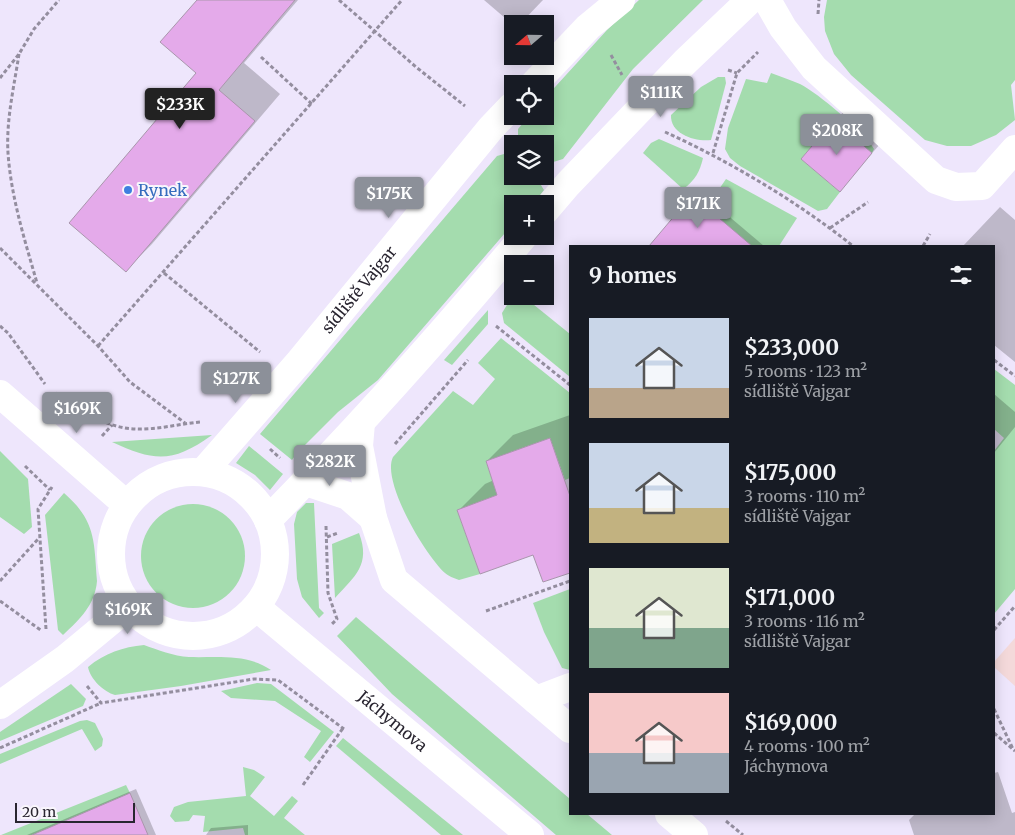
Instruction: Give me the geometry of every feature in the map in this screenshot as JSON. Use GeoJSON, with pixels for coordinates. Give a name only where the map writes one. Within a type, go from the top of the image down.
{"type":"FeatureCollection","features":[{"type":"Feature","properties":{"kind":"street"},"geometry":{"type":"LineString","coordinates":[[543,75],[588,27],[621,0]]}},
{"type":"Feature","properties":{"kind":"street"},"geometry":{"type":"LineString","coordinates":[[554,200],[647,101],[750,0]]}},
{"type":"Feature","properties":{"kind":"street"},"geometry":{"type":"LineString","coordinates":[[767,0],[783,28],[814,68],[936,180],[956,187],[982,186],[1015,149]]}},
{"type":"Feature","properties":{"kind":"street","name":"sídliště Vajgar"},"geometry":{"type":"LineString","coordinates":[[203,472],[300,362],[504,114]]}},
{"type":"Feature","properties":{"kind":"street"},"geometry":{"type":"LineString","coordinates":[[268,520],[361,423],[516,245]]}},
{"type":"Feature","properties":{"kind":"street"},"geometry":{"type":"LineString","coordinates":[[0,394],[127,505]]}},
{"type":"Feature","properties":{"kind":"street"},"geometry":{"type":"LineString","coordinates":[[361,423],[359,446],[373,518],[394,580],[569,728]]}},
{"type":"Feature","properties":{"kind":"street"},"geometry":{"type":"LineString","coordinates":[[203,472],[219,476],[241,488],[259,506],[268,520],[274,538],[273,575],[266,592],[256,608],[241,621],[228,628],[203,636],[182,636],[162,630],[144,620],[129,606],[119,591],[113,574],[111,556],[118,520],[127,505],[142,490],[160,478],[181,473],[203,472]]}},
{"type":"Feature","properties":{"kind":"street"},"geometry":{"type":"LineString","coordinates":[[306,482],[348,496],[373,518]]}},
{"type":"Feature","properties":{"kind":"street"},"geometry":{"type":"LineString","coordinates":[[0,705],[65,659],[129,606]]}},
{"type":"Feature","properties":{"kind":"street","name":"Jáchymova"},"geometry":{"type":"LineString","coordinates":[[256,608],[530,835]]}},
{"type":"Feature","properties":{"kind":"street"},"geometry":{"type":"LineString","coordinates":[[536,700],[569,687]]}},
{"type":"Feature","properties":{"kind":"street"},"geometry":{"type":"LineString","coordinates":[[670,815],[694,835]]}},
{"type":"Feature","properties":{"kind":"path"},"geometry":{"type":"LineString","coordinates":[[0,78],[19,54],[34,29],[60,0]]}},
{"type":"Feature","properties":{"kind":"path"},"geometry":{"type":"LineString","coordinates":[[339,0],[416,67],[468,108]]}},
{"type":"Feature","properties":{"kind":"path"},"geometry":{"type":"LineString","coordinates":[[98,346],[402,0]]}},
{"type":"Feature","properties":{"kind":"path"},"geometry":{"type":"LineString","coordinates":[[588,27],[616,61],[622,76],[647,101]]}},
{"type":"Feature","properties":{"kind":"path"},"geometry":{"type":"LineString","coordinates":[[19,54],[9,111],[8,153],[20,224],[37,284]]}},
{"type":"Feature","properties":{"kind":"path"},"geometry":{"type":"LineString","coordinates":[[261,57],[312,104]]}},
{"type":"Feature","properties":{"kind":"path"},"geometry":{"type":"LineString","coordinates":[[713,153],[737,73]]}},
{"type":"Feature","properties":{"kind":"path"},"geometry":{"type":"LineString","coordinates":[[664,131],[713,153],[830,228],[852,245]]}},
{"type":"Feature","properties":{"kind":"path"},"geometry":{"type":"LineString","coordinates":[[830,228],[868,202]]}},
{"type":"Feature","properties":{"kind":"path"},"geometry":{"type":"LineString","coordinates":[[924,245],[930,234]]}},
{"type":"Feature","properties":{"kind":"path"},"geometry":{"type":"LineString","coordinates":[[0,248],[98,346],[130,382],[186,423],[136,429],[112,425],[74,407],[54,391]]}},
{"type":"Feature","properties":{"kind":"path"},"geometry":{"type":"LineString","coordinates":[[164,273],[267,358]]}},
{"type":"Feature","properties":{"kind":"path"},"geometry":{"type":"LineString","coordinates":[[0,326],[8,333],[47,386]]}},
{"type":"Feature","properties":{"kind":"path"},"geometry":{"type":"LineString","coordinates":[[496,326],[569,385]]}},
{"type":"Feature","properties":{"kind":"path"},"geometry":{"type":"LineString","coordinates":[[995,361],[1015,376]]}},
{"type":"Feature","properties":{"kind":"path"},"geometry":{"type":"LineString","coordinates":[[392,448],[449,382]]}},
{"type":"Feature","properties":{"kind":"path"},"geometry":{"type":"LineString","coordinates":[[0,601],[46,635],[38,510],[50,490]]}},
{"type":"Feature","properties":{"kind":"path"},"geometry":{"type":"LineString","coordinates":[[0,581],[39,537]]}},
{"type":"Feature","properties":{"kind":"path"},"geometry":{"type":"LineString","coordinates":[[327,537],[328,593],[337,619]]}},
{"type":"Feature","properties":{"kind":"path"},"geometry":{"type":"LineString","coordinates":[[476,614],[569,581]]}},
{"type":"Feature","properties":{"kind":"path"},"geometry":{"type":"LineString","coordinates":[[995,629],[1015,606]]}},
{"type":"Feature","properties":{"kind":"path"},"geometry":{"type":"LineString","coordinates":[[65,659],[101,703]]}},
{"type":"Feature","properties":{"kind":"path"},"geometry":{"type":"LineString","coordinates":[[0,748],[101,703],[254,679],[278,680],[343,728],[303,785]]}},
{"type":"Feature","properties":{"kind":"path"},"geometry":{"type":"LineString","coordinates":[[995,711],[1014,750]]}},
{"type":"Feature","properties":{"kind":"path"},"geometry":{"type":"LineString","coordinates":[[995,733],[1014,750]]}},
{"type":"Feature","properties":{"kind":"path"},"geometry":{"type":"LineString","coordinates":[[724,819],[743,835]]}},
{"type":"Feature","properties":{"kind":"shaded area"},"geometry":{"type":"Polygon","coordinates":[[[1015,638],[1015,686],[995,668],[995,661],[1015,638]]]}},
{"type":"Feature","properties":{"kind":"green space"},"geometry":{"type":"Polygon","coordinates":[[[639,0],[703,0],[633,69],[563,159],[554,162],[554,135],[518,135],[518,129],[521,125],[554,125],[554,88],[607,30],[639,0]]]}},
{"type":"Feature","properties":{"kind":"green space"},"geometry":{"type":"Polygon","coordinates":[[[827,0],[1015,0],[1015,80],[1011,85],[1015,120],[996,135],[971,146],[947,146],[925,140],[851,75],[834,54],[825,31],[824,17],[827,0]]]}},
{"type":"Feature","properties":{"kind":"green space"},"geometry":{"type":"Polygon","coordinates":[[[771,73],[800,84],[818,96],[851,123],[874,149],[872,153],[832,124],[801,159],[840,192],[827,209],[818,211],[740,166],[730,158],[725,149],[728,128],[746,79],[767,83],[771,73]]]}},
{"type":"Feature","properties":{"kind":"green space"},"geometry":{"type":"Polygon","coordinates":[[[718,77],[725,77],[726,83],[711,140],[698,140],[679,132],[672,122],[671,115],[701,87],[718,77]]]}},
{"type":"Feature","properties":{"kind":"green space"},"geometry":{"type":"Polygon","coordinates":[[[659,139],[703,158],[691,183],[683,189],[643,153],[651,143],[659,139]]]}},
{"type":"Feature","properties":{"kind":"green space"},"geometry":{"type":"Polygon","coordinates":[[[504,154],[504,185],[541,185],[544,190],[540,195],[504,195],[504,234],[378,380],[338,412],[292,460],[260,434],[497,156],[504,154]]]}},
{"type":"Feature","properties":{"kind":"green space"},"geometry":{"type":"Polygon","coordinates":[[[726,179],[797,218],[780,245],[751,245],[706,208],[726,179]]]}},
{"type":"Feature","properties":{"kind":"green space"},"geometry":{"type":"Polygon","coordinates":[[[507,305],[534,305],[569,333],[569,376],[504,323],[502,313],[507,305]]]}},
{"type":"Feature","properties":{"kind":"green space"},"geometry":{"type":"Polygon","coordinates":[[[488,310],[488,324],[452,365],[444,360],[488,310]]]}},
{"type":"Feature","properties":{"kind":"green space"},"geometry":{"type":"Polygon","coordinates":[[[501,338],[569,392],[569,478],[565,480],[550,438],[486,461],[497,495],[457,510],[480,574],[459,580],[445,573],[417,535],[399,500],[393,483],[391,468],[393,457],[453,391],[473,405],[495,379],[478,363],[501,338]]]}},
{"type":"Feature","properties":{"kind":"green space"},"geometry":{"type":"Polygon","coordinates":[[[995,370],[1015,385],[1015,589],[995,613],[995,450],[1004,438],[995,430],[995,370]]]}},
{"type":"Feature","properties":{"kind":"green space"},"geometry":{"type":"Polygon","coordinates":[[[212,435],[186,451],[164,456],[140,453],[112,442],[212,435]]]}},
{"type":"Feature","properties":{"kind":"green space"},"geometry":{"type":"Polygon","coordinates":[[[249,446],[283,474],[270,490],[255,475],[236,463],[249,446]]]}},
{"type":"Feature","properties":{"kind":"green space"},"geometry":{"type":"Polygon","coordinates":[[[0,451],[28,479],[32,527],[24,534],[0,517],[0,451]]]}},
{"type":"Feature","properties":{"kind":"green space"},"geometry":{"type":"Polygon","coordinates":[[[64,493],[82,513],[88,523],[94,543],[97,581],[96,590],[86,611],[63,635],[58,630],[45,515],[64,493]]]}},
{"type":"Feature","properties":{"kind":"green space"},"geometry":{"type":"Polygon","coordinates":[[[306,503],[314,503],[319,608],[324,613],[319,618],[302,597],[297,579],[294,524],[297,512],[306,503]]]}},
{"type":"Feature","properties":{"kind":"green space"},"geometry":{"type":"Polygon","coordinates":[[[193,504],[213,508],[230,519],[241,536],[245,556],[241,576],[230,593],[213,604],[193,608],[173,604],[156,593],[145,576],[141,556],[145,536],[156,519],[173,508],[193,504]]]}},
{"type":"Feature","properties":{"kind":"green space"},"geometry":{"type":"Polygon","coordinates":[[[359,533],[362,544],[362,562],[355,576],[335,598],[332,544],[359,533]]]}},
{"type":"Feature","properties":{"kind":"green space"},"geometry":{"type":"Polygon","coordinates":[[[569,589],[569,670],[562,668],[544,632],[533,603],[569,589]]]}},
{"type":"Feature","properties":{"kind":"green space"},"geometry":{"type":"Polygon","coordinates":[[[356,617],[569,798],[569,815],[588,815],[612,835],[556,835],[392,694],[337,636],[356,617]]]}},
{"type":"Feature","properties":{"kind":"green space"},"geometry":{"type":"Polygon","coordinates":[[[144,645],[189,657],[221,657],[252,661],[271,670],[181,686],[115,695],[102,688],[89,672],[88,667],[108,654],[129,647],[144,645]]]}},
{"type":"Feature","properties":{"kind":"green space"},"geometry":{"type":"Polygon","coordinates":[[[257,683],[271,684],[334,732],[310,762],[304,757],[321,731],[275,701],[231,698],[221,691],[257,683]]]}},
{"type":"Feature","properties":{"kind":"green space"},"geometry":{"type":"Polygon","coordinates":[[[71,684],[86,699],[83,706],[0,741],[0,732],[71,684]]]}},
{"type":"Feature","properties":{"kind":"green space"},"geometry":{"type":"Polygon","coordinates":[[[87,720],[95,723],[103,739],[102,746],[95,751],[82,729],[0,764],[0,754],[80,721],[87,720]]]}},
{"type":"Feature","properties":{"kind":"green space"},"geometry":{"type":"Polygon","coordinates":[[[343,738],[463,835],[441,835],[336,746],[343,738]]]}},
{"type":"Feature","properties":{"kind":"green space"},"geometry":{"type":"Polygon","coordinates":[[[243,767],[254,770],[265,777],[250,796],[274,816],[292,796],[298,801],[284,818],[305,835],[245,835],[243,828],[203,832],[205,816],[193,815],[189,821],[175,822],[170,816],[174,807],[188,802],[246,796],[243,767]]]}},
{"type":"Feature","properties":{"kind":"green space"},"geometry":{"type":"Polygon","coordinates":[[[126,785],[130,793],[32,835],[1,835],[126,785]]]}},
{"type":"Feature","properties":{"kind":"building"},"geometry":{"type":"Polygon","coordinates":[[[197,0],[295,0],[219,90],[255,121],[126,272],[69,223],[196,73],[160,42],[197,0]]]}},
{"type":"Feature","properties":{"kind":"building"},"geometry":{"type":"Polygon","coordinates":[[[834,120],[872,153],[840,192],[801,159],[834,120]]]}},
{"type":"Feature","properties":{"kind":"building"},"geometry":{"type":"Polygon","coordinates":[[[692,195],[751,245],[650,245],[692,195]]]}},
{"type":"Feature","properties":{"kind":"building"},"geometry":{"type":"Polygon","coordinates":[[[550,438],[569,493],[569,573],[543,582],[533,555],[480,574],[457,510],[497,495],[486,461],[550,438]]]}},
{"type":"Feature","properties":{"kind":"building"},"geometry":{"type":"Polygon","coordinates":[[[130,793],[148,835],[32,835],[130,793]]]}},
{"type":"Feature","properties":{"kind":"place","name":"Rynek"},"geometry":{"type":"Point","coordinates":[128,190]}}]}
